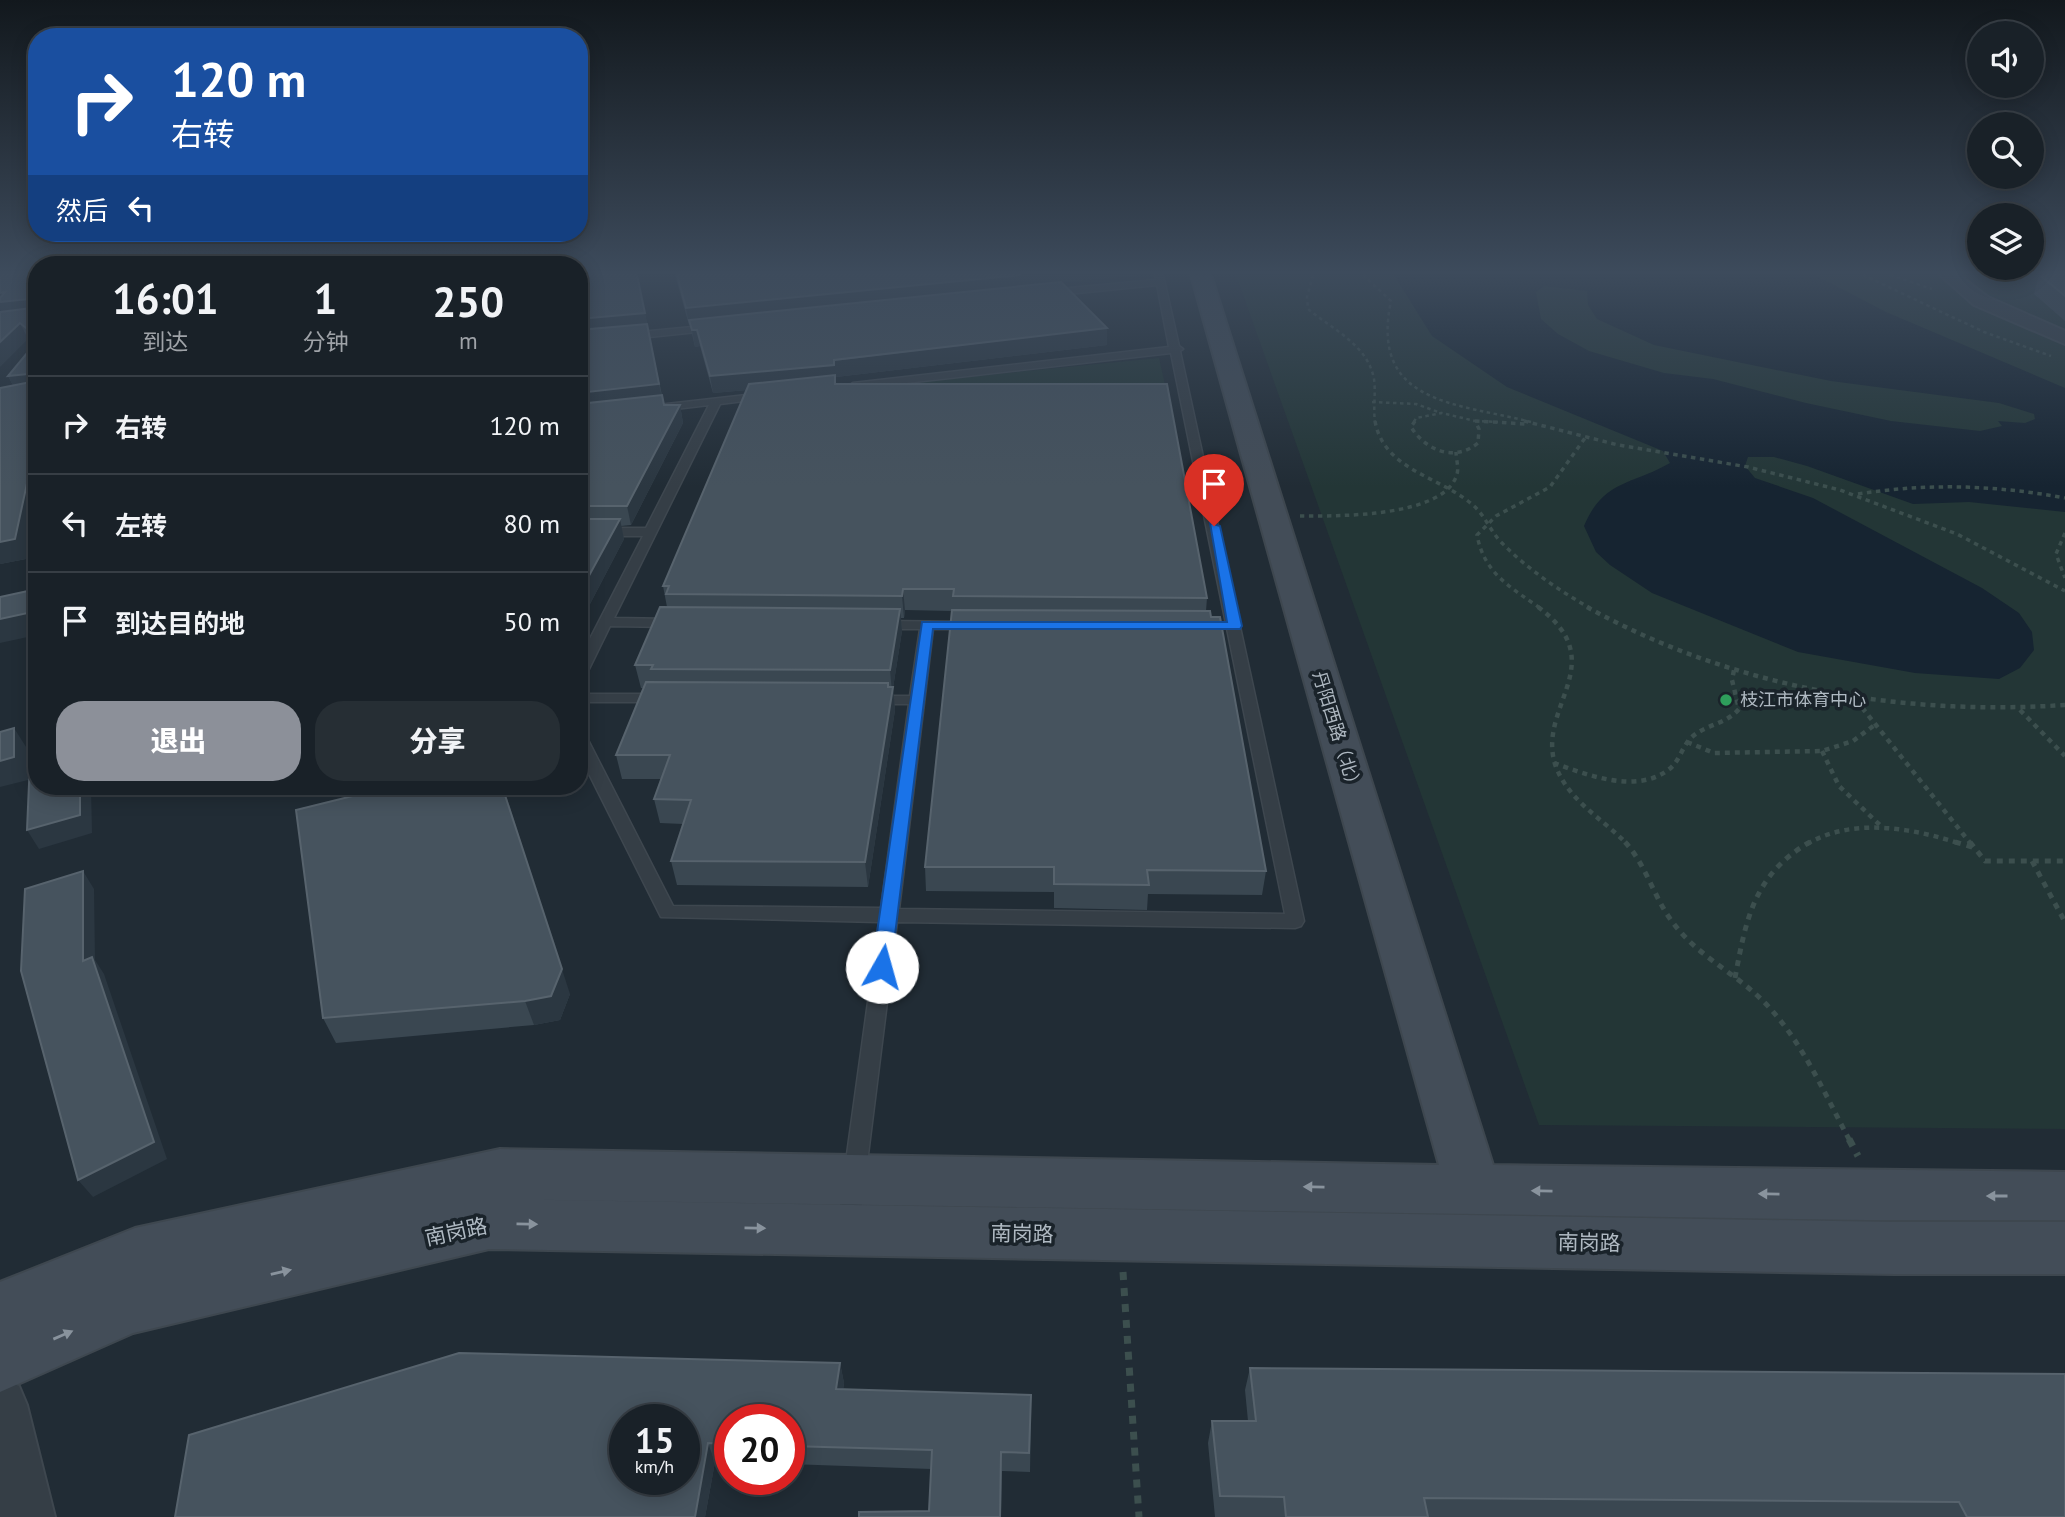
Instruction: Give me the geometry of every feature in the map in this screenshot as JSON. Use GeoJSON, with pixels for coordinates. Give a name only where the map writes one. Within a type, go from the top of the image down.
{"type":"FeatureCollection","features":[{"type":"Feature","properties":{"kind":"main road","name":"丹阳西路（北）"},"geometry":{"type":"LineString","coordinates":[[1222,346],[1473,1189]]}},
{"type":"Feature","properties":{"kind":"main road","name":"南岗路"},"geometry":{"type":"LineString","coordinates":[[0,1310],[135,1254],[500,1173],[851,1204],[1121,1236],[2065,1248]]}},
{"type":"Feature","properties":{"kind":"main road","name":"南岗路"},"geometry":{"type":"LineString","coordinates":[[0,1362],[128,1306],[489,1224],[851,1204],[1473,1189],[1881,1196],[2065,1196]]}},
{"type":"Feature","properties":{"kind":"street"},"geometry":{"type":"LineString","coordinates":[[0,1405],[26,1517]]}},
{"type":"Feature","properties":{"kind":"lane"},"geometry":{"type":"LineString","coordinates":[[588,756],[667,912],[1295,921],[1228,626],[1177,346]]}},
{"type":"Feature","properties":{"kind":"lane"},"geometry":{"type":"LineString","coordinates":[[838,388],[1178,349]]}},
{"type":"Feature","properties":{"kind":"lane"},"geometry":{"type":"LineString","coordinates":[[647,409],[783,394]]}},
{"type":"Feature","properties":{"kind":"lane"},"geometry":{"type":"LineString","coordinates":[[588,657],[716,401]]}},
{"type":"Feature","properties":{"kind":"lane"},"geometry":{"type":"LineString","coordinates":[[588,531],[650,532]]}},
{"type":"Feature","properties":{"kind":"lane"},"geometry":{"type":"LineString","coordinates":[[606,622],[690,623]]}},
{"type":"Feature","properties":{"kind":"lane"},"geometry":{"type":"LineString","coordinates":[[871,625],[980,625]]}},
{"type":"Feature","properties":{"kind":"lane"},"geometry":{"type":"LineString","coordinates":[[851,1204],[927,625]]}},
{"type":"Feature","properties":{"kind":"lane"},"geometry":{"type":"LineString","coordinates":[[588,698],[674,698]]}},
{"type":"Feature","properties":{"kind":"lane"},"geometry":{"type":"LineString","coordinates":[[863,700],[917,700]]}},
{"type":"Feature","properties":{"kind":"path"},"geometry":{"type":"LineString","coordinates":[[1354,346],[1370,366],[1374,381],[1373,423],[1386,447],[1412,470],[1479,510],[1486,523],[1517,556],[1568,595],[1639,631],[1734,670],[1855,698],[1916,708],[2019,709],[2065,705]]}},
{"type":"Feature","properties":{"kind":"path"},"geometry":{"type":"LineString","coordinates":[[1387,346],[1404,379],[1443,403],[1585,438],[1653,453],[1761,470],[1854,494],[1923,520],[2019,566],[2065,592]]}},
{"type":"Feature","properties":{"kind":"path"},"geometry":{"type":"LineString","coordinates":[[2022,346],[2052,357]]}},
{"type":"Feature","properties":{"kind":"path"},"geometry":{"type":"LineString","coordinates":[[1372,402],[1416,404],[1475,421],[1534,424]]}},
{"type":"Feature","properties":{"kind":"path"},"geometry":{"type":"LineString","coordinates":[[1442,413],[1416,418],[1411,427],[1415,437],[1438,452],[1472,450],[1478,443],[1475,421]]}},
{"type":"Feature","properties":{"kind":"path"},"geometry":{"type":"LineString","coordinates":[[1585,438],[1573,447],[1549,489],[1498,511],[1477,535],[1478,550],[1487,569],[1507,587],[1552,617],[1571,651],[1571,685],[1555,727],[1550,754],[1566,787],[1634,852],[1675,925],[1764,1002],[1788,1032],[1881,1196]]}},
{"type":"Feature","properties":{"kind":"path"},"geometry":{"type":"LineString","coordinates":[[1273,516],[1379,514],[1404,509],[1444,488],[1454,477],[1458,460],[1456,452]]}},
{"type":"Feature","properties":{"kind":"path"},"geometry":{"type":"LineString","coordinates":[[1854,494],[1926,485],[1970,485],[2065,498]]}},
{"type":"Feature","properties":{"kind":"path"},"geometry":{"type":"LineString","coordinates":[[2065,533],[2056,554],[2065,578]]}},
{"type":"Feature","properties":{"kind":"path"},"geometry":{"type":"LineString","coordinates":[[1554,763],[1608,778],[1646,778],[1668,771],[1678,760],[1687,741],[1696,733],[1733,719],[1739,709],[1732,680],[1734,670]]}},
{"type":"Feature","properties":{"kind":"path"},"geometry":{"type":"LineString","coordinates":[[1855,698],[1985,861],[2065,861]]}},
{"type":"Feature","properties":{"kind":"path"},"geometry":{"type":"LineString","coordinates":[[2019,709],[2065,756]]}},
{"type":"Feature","properties":{"kind":"path"},"geometry":{"type":"LineString","coordinates":[[1687,741],[1714,754],[1822,751],[1853,741],[1876,724]]}},
{"type":"Feature","properties":{"kind":"path"},"geometry":{"type":"LineString","coordinates":[[1822,751],[1831,777],[1852,803],[1883,828]]}},
{"type":"Feature","properties":{"kind":"path"},"geometry":{"type":"LineString","coordinates":[[1735,978],[1751,911],[1770,873],[1796,849],[1826,833],[1883,828],[1905,828],[1975,848]]}},
{"type":"Feature","properties":{"kind":"path"},"geometry":{"type":"LineString","coordinates":[[2032,861],[2065,922]]}},
{"type":"Feature","properties":{"kind":"path"},"geometry":{"type":"LineString","coordinates":[[1121,1236],[1139,1517]]}},
{"type":"Feature","properties":{"kind":"shaded area","name":"枝江市体育中心"},"geometry":{"type":"Polygon","coordinates":[[[1261,346],[2065,346],[2065,1129],[1539,1125],[1261,346]]]}},
{"type":"Feature","properties":{"kind":"shaded area"},"geometry":{"type":"Polygon","coordinates":[[[1159,358],[1168,398],[754,398],[1159,358]]]}},
{"type":"Feature","properties":{"kind":"water"},"geometry":{"type":"Polygon","coordinates":[[[1446,346],[1580,346],[1664,373],[1713,379],[1891,421],[1980,431],[2002,426],[1998,421],[2025,423],[2035,419],[2034,414],[1999,403],[1831,381],[1658,346],[1966,346],[2065,388],[2065,512],[1969,502],[1913,504],[1774,457],[1748,457],[1745,466],[1755,478],[1813,498],[1982,588],[2019,613],[2032,632],[2034,650],[2020,668],[1999,679],[1915,673],[1798,652],[1652,593],[1610,565],[1596,552],[1584,526],[1600,500],[1610,492],[1670,463],[1663,451],[1507,387],[1446,346]]]}},
{"type":"Feature","properties":{"kind":"building"},"geometry":{"type":"Polygon","coordinates":[[[588,346],[651,346],[659,384],[588,392],[588,346]]]}},
{"type":"Feature","properties":{"kind":"building"},"geometry":{"type":"Polygon","coordinates":[[[701,346],[955,346],[834,360],[834,365],[710,376],[701,346]]]}},
{"type":"Feature","properties":{"kind":"building"},"geometry":{"type":"Polygon","coordinates":[[[28,352],[28,374],[8,376],[28,352]]]}},
{"type":"Feature","properties":{"kind":"building"},"geometry":{"type":"Polygon","coordinates":[[[835,375],[835,384],[1167,384],[1207,598],[953,596],[954,589],[903,589],[902,596],[666,594],[669,586],[663,586],[749,384],[835,375]]]}},
{"type":"Feature","properties":{"kind":"building"},"geometry":{"type":"Polygon","coordinates":[[[28,383],[28,479],[15,539],[0,542],[0,388],[28,383]]]}},
{"type":"Feature","properties":{"kind":"building"},"geometry":{"type":"Polygon","coordinates":[[[662,395],[664,405],[680,405],[627,506],[588,506],[588,403],[662,395]]]}},
{"type":"Feature","properties":{"kind":"building"},"geometry":{"type":"Polygon","coordinates":[[[588,519],[620,519],[588,578],[588,519]]]}},
{"type":"Feature","properties":{"kind":"building"},"geometry":{"type":"Polygon","coordinates":[[[28,591],[28,613],[0,619],[0,597],[28,591]]]}},
{"type":"Feature","properties":{"kind":"building"},"geometry":{"type":"Polygon","coordinates":[[[660,607],[900,609],[890,670],[651,669],[653,665],[635,665],[660,607]]]}},
{"type":"Feature","properties":{"kind":"building"},"geometry":{"type":"Polygon","coordinates":[[[952,610],[1210,611],[1211,617],[1220,617],[1266,871],[1147,870],[1149,885],[1054,884],[1054,867],[925,867],[952,610]]]}},
{"type":"Feature","properties":{"kind":"building"},"geometry":{"type":"Polygon","coordinates":[[[646,682],[888,683],[888,687],[893,687],[865,862],[671,861],[691,800],[654,799],[670,755],[616,755],[646,682]]]}},
{"type":"Feature","properties":{"kind":"building"},"geometry":{"type":"Polygon","coordinates":[[[14,728],[14,757],[0,761],[0,732],[14,728]]]}},
{"type":"Feature","properties":{"kind":"building"},"geometry":{"type":"Polygon","coordinates":[[[29,795],[80,795],[80,815],[27,830],[29,795]]]}},
{"type":"Feature","properties":{"kind":"building"},"geometry":{"type":"Polygon","coordinates":[[[357,795],[505,795],[562,969],[551,996],[525,1001],[323,1018],[296,810],[357,795]]]}},
{"type":"Feature","properties":{"kind":"building"},"geometry":{"type":"Polygon","coordinates":[[[83,871],[83,961],[92,957],[154,1142],[78,1180],[21,971],[25,889],[83,871]]]}},
{"type":"Feature","properties":{"kind":"building"},"geometry":{"type":"Polygon","coordinates":[[[459,1353],[840,1363],[836,1389],[1031,1395],[1029,1453],[1001,1452],[1000,1517],[859,1517],[859,1512],[929,1511],[932,1450],[805,1446],[805,1404],[714,1404],[714,1443],[708,1443],[700,1489],[700,1404],[609,1404],[609,1495],[699,1495],[695,1517],[175,1517],[189,1435],[459,1353]]]}},
{"type":"Feature","properties":{"kind":"building"},"geometry":{"type":"Polygon","coordinates":[[[1250,1368],[2065,1374],[2065,1517],[1967,1517],[1959,1502],[1424,1498],[1428,1517],[1286,1517],[1284,1497],[1220,1496],[1212,1421],[1256,1421],[1250,1368]]]}},
{"type":"Feature","properties":{"kind":"place","name":"枝江市体育中心"},"geometry":{"type":"Point","coordinates":[1726,700]}},
{"type":"Feature","properties":{"kind":"route"},"geometry":{"type":"LineString","coordinates":[[882,967],[927,625],[1235,626],[1214,526]]}}]}
